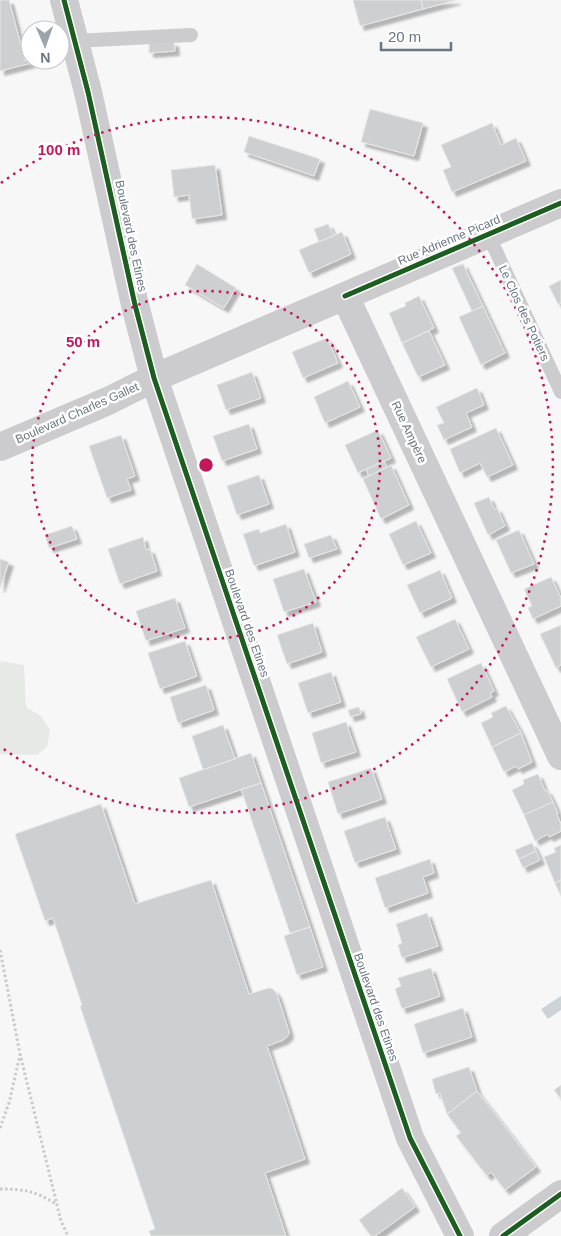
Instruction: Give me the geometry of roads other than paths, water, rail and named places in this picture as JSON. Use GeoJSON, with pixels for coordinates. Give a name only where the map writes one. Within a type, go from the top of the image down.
{"type":"FeatureCollection","features":[{"type":"Feature","properties":{"kind":"street","name":"Boulevard des Etines"},"geometry":{"type":"LineString","coordinates":[[64,0],[88,92],[154,378],[410,1138],[460,1236]]}},
{"type":"Feature","properties":{"kind":"street","name":"Rue Adrienne Picard"},"geometry":{"type":"LineString","coordinates":[[345,296],[561,203]]}},
{"type":"Feature","properties":{"kind":"street"},"geometry":{"type":"LineString","coordinates":[[154,378],[345,296]]}},
{"type":"Feature","properties":{"kind":"street","name":"Rue Ampère"},"geometry":{"type":"LineString","coordinates":[[345,296],[561,756]]}},
{"type":"Feature","properties":{"kind":"street","name":"Boulevard Charles Gallet"},"geometry":{"type":"LineString","coordinates":[[0,447],[108,401],[154,378]]}},
{"type":"Feature","properties":{"kind":"street"},"geometry":{"type":"LineString","coordinates":[[503,1236],[561,1194]]}},
{"type":"Feature","properties":{"kind":"lane"},"geometry":{"type":"LineString","coordinates":[[74,40],[191,34]]}},
{"type":"Feature","properties":{"kind":"lane","name":"Le Clos des Potiers"},"geometry":{"type":"LineString","coordinates":[[488,234],[561,392]]}}]}
